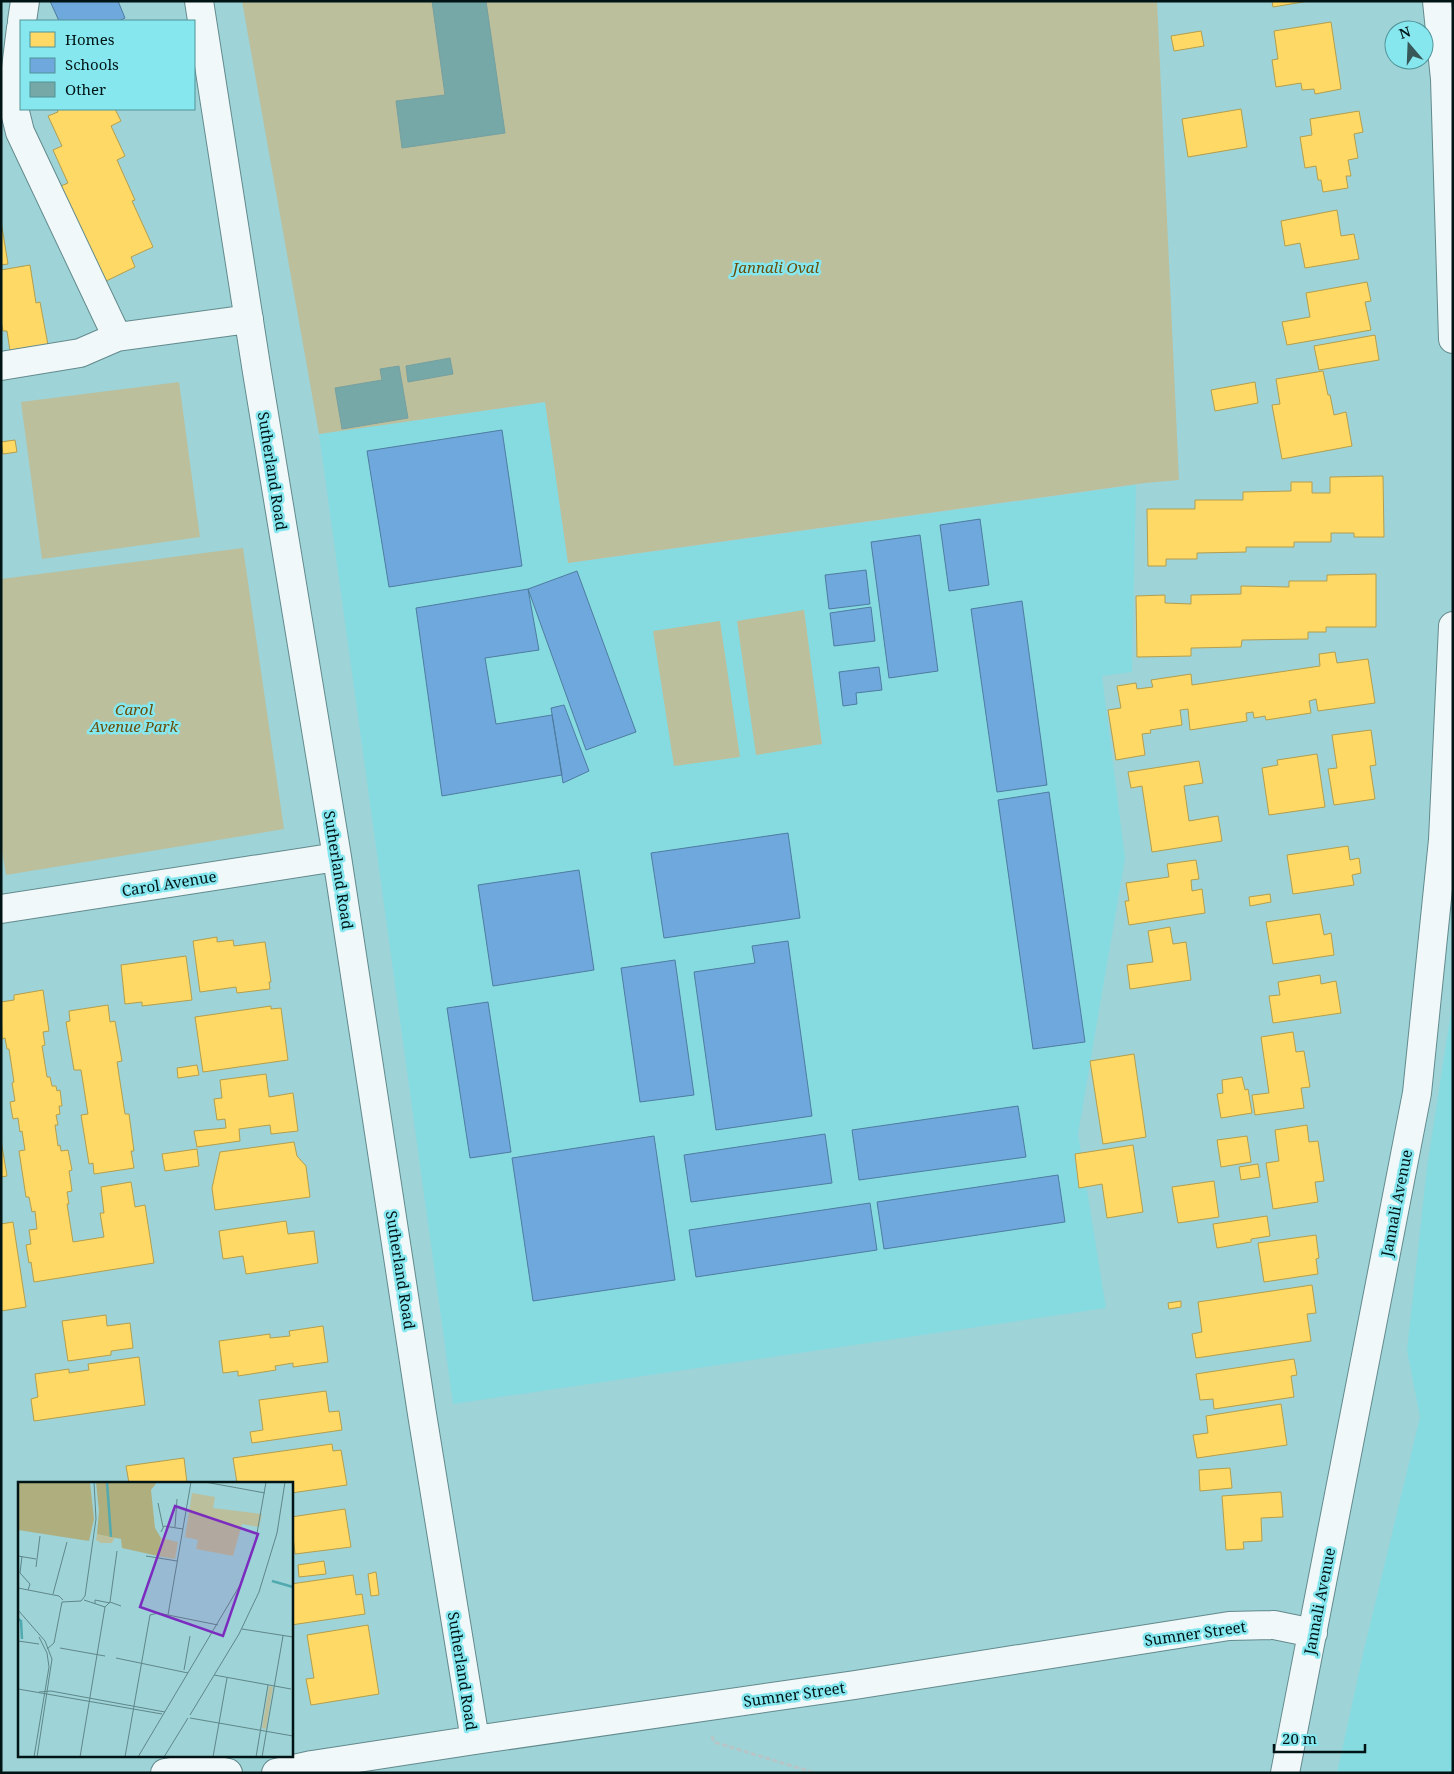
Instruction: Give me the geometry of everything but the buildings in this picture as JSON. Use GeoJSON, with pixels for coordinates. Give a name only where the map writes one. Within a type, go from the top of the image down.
{"type":"FeatureCollection","features":[{"type":"Feature","properties":{"kind":"street"},"geometry":{"type":"LineString","coordinates":[[22,20],[25,1]]}},
{"type":"Feature","properties":{"kind":"street","name":"Sutherland Road"},"geometry":{"type":"LineString","coordinates":[[198,1],[337,856],[422,1414],[475,1740]]}},
{"type":"Feature","properties":{"kind":"street"},"geometry":{"type":"LineString","coordinates":[[1437,1],[1445,79],[1453,339]]}},
{"type":"Feature","properties":{"kind":"street"},"geometry":{"type":"LineString","coordinates":[[20,36],[12,100],[20,132],[117,337]]}},
{"type":"Feature","properties":{"kind":"street"},"geometry":{"type":"LineString","coordinates":[[1,366],[80,353],[117,337],[249,319]]}},
{"type":"Feature","properties":{"kind":"street","name":"Jannali Avenue"},"geometry":{"type":"LineString","coordinates":[[1285,1773],[1417,1093],[1443,840],[1453,626]]}},
{"type":"Feature","properties":{"kind":"street","name":"Carol Avenue"},"geometry":{"type":"LineString","coordinates":[[1,909],[337,856]]}},
{"type":"Feature","properties":{"kind":"street","name":"Sumner Street"},"geometry":{"type":"LineString","coordinates":[[276,1773],[312,1765],[856,1685],[1229,1626],[1274,1625],[1313,1633]]}},
{"type":"Feature","properties":{"kind":"street"},"geometry":{"type":"LineString","coordinates":[[165,1773],[200,1767],[228,1773]]}},
{"type":"Feature","properties":{"kind":"path"},"geometry":{"type":"LineString","coordinates":[[702,1707],[714,1742],[815,1773]]}},
{"type":"Feature","properties":{"kind":"shaded area"},"geometry":{"type":"Polygon","coordinates":[[[546,402],[569,563],[1136,485],[1132,672],[1102,676],[1125,858],[1078,1134],[1106,1308],[453,1404],[319,434],[546,402]]]}},
{"type":"Feature","properties":{"kind":"shaded area"},"geometry":{"type":"Polygon","coordinates":[[[1453,999],[1453,1773],[1337,1773],[1363,1654],[1420,1417],[1407,1350],[1427,1167],[1453,999]]]}},
{"type":"Feature","properties":{"kind":"green space","name":"Jannali Oval"},"geometry":{"type":"Polygon","coordinates":[[[242,1],[1157,1],[1179,480],[1145,483],[568,563],[545,402],[319,434],[242,1]]]}},
{"type":"Feature","properties":{"kind":"green space"},"geometry":{"type":"Polygon","coordinates":[[[179,382],[200,537],[42,559],[21,402],[179,382]]]}},
{"type":"Feature","properties":{"kind":"green space","name":"Carol Avenue Park"},"geometry":{"type":"Polygon","coordinates":[[[243,548],[284,829],[6,875],[1,845],[1,579],[243,548]]]}},
{"type":"Feature","properties":{"kind":"green space"},"geometry":{"type":"Polygon","coordinates":[[[804,610],[822,744],[756,755],[737,621],[804,610]]]}},
{"type":"Feature","properties":{"kind":"green space"},"geometry":{"type":"Polygon","coordinates":[[[720,621],[740,757],[674,766],[653,631],[720,621]]]}}]}
